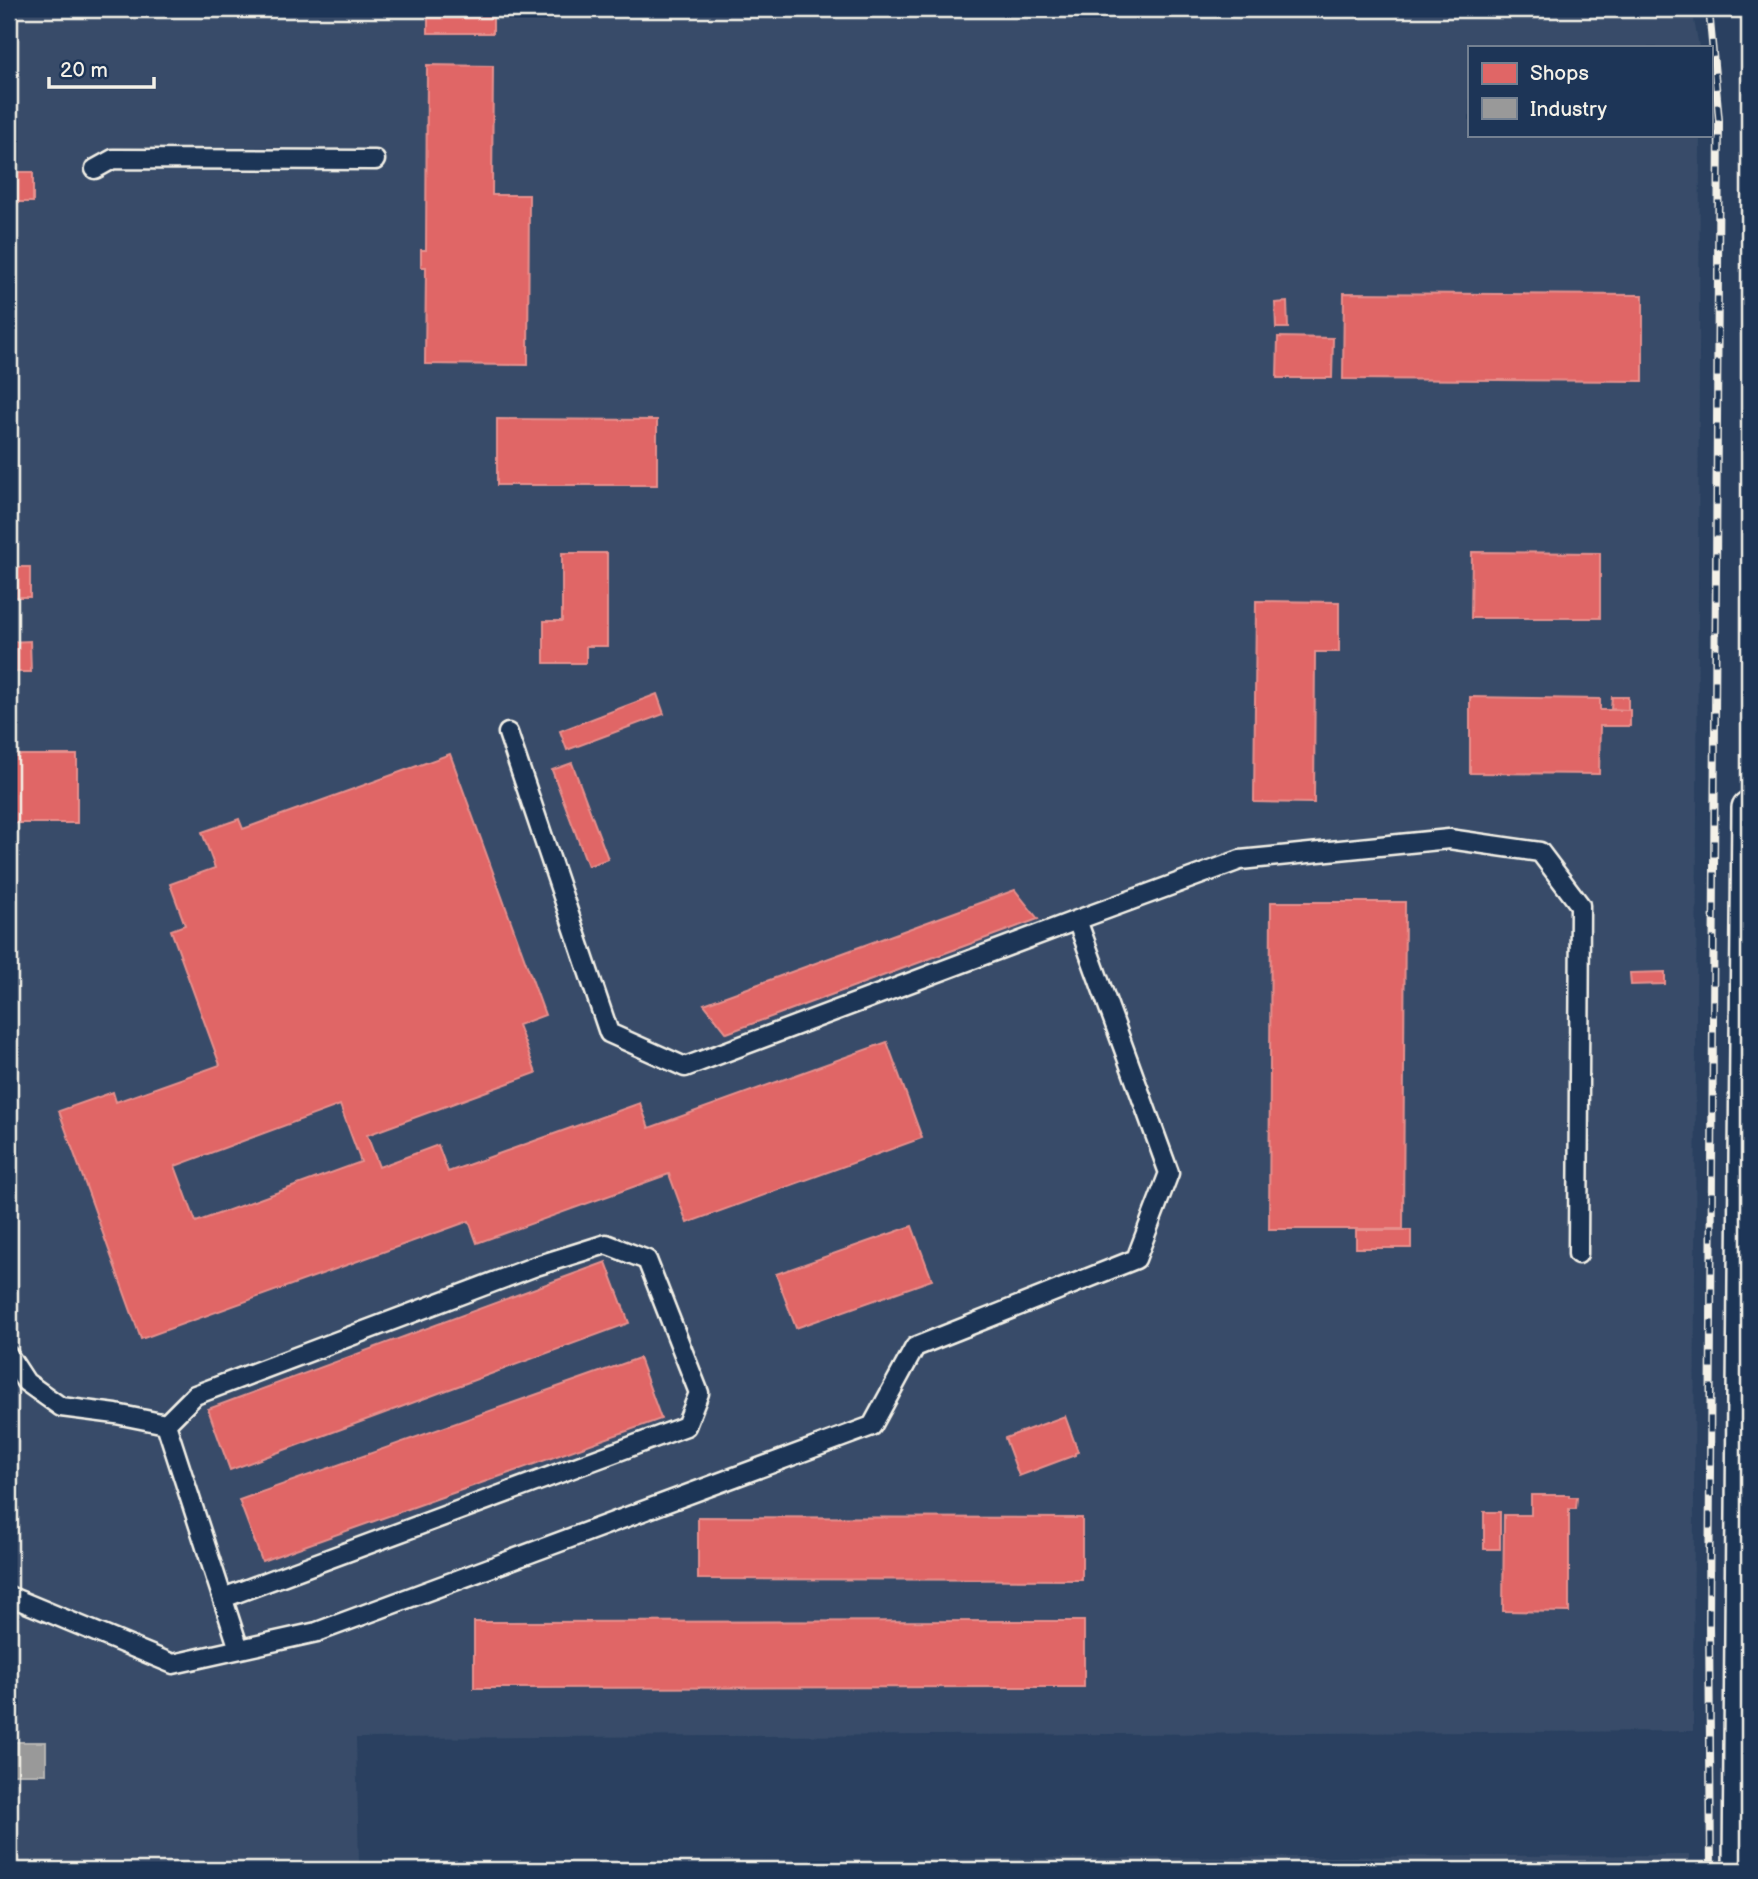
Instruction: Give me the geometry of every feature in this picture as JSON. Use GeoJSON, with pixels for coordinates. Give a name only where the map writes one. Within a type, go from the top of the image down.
{"type":"FeatureCollection","features":[{"type":"Feature","properties":{"kind":"street"},"geometry":{"type":"LineString","coordinates":[[1743,1863],[1749,808]]}},
{"type":"Feature","properties":{"kind":"lane"},"geometry":{"type":"LineString","coordinates":[[95,169],[113,159],[375,160]]}},
{"type":"Feature","properties":{"kind":"lane"},"geometry":{"type":"LineString","coordinates":[[508,733],[608,1033],[685,1067],[1240,860],[1449,839],[1540,852],[1580,905],[1578,1254]]}},
{"type":"Feature","properties":{"kind":"lane"},"geometry":{"type":"LineString","coordinates":[[9,1596],[173,1664],[317,1632],[872,1426],[915,1347],[1136,1259],[1169,1173],[1077,920]]}},
{"type":"Feature","properties":{"kind":"lane"},"geometry":{"type":"LineString","coordinates":[[166,1424],[195,1395],[536,1266],[606,1244],[647,1260],[699,1393],[686,1426],[223,1598]]}},
{"type":"Feature","properties":{"kind":"lane"},"geometry":{"type":"LineString","coordinates":[[9,1356],[26,1382],[61,1407],[166,1424]]}},
{"type":"Feature","properties":{"kind":"lane"},"geometry":{"type":"LineString","coordinates":[[166,1424],[239,1649]]}},
{"type":"Feature","properties":{"kind":"shaded area"},"geometry":{"type":"Polygon","coordinates":[[[9,9],[1692,9],[1699,46],[1468,46],[1468,136],[1700,136],[1693,1731],[356,1738],[359,1862],[1689,1855],[1689,1870],[9,1870],[9,9]]]}},
{"type":"Feature","properties":{"kind":"building: Shops"},"geometry":{"type":"Polygon","coordinates":[[[428,9],[493,9],[493,33],[428,33],[428,9]]]}},
{"type":"Feature","properties":{"kind":"building: Shops"},"geometry":{"type":"Polygon","coordinates":[[[427,65],[493,66],[492,195],[529,195],[528,365],[425,364],[426,267],[421,267],[421,250],[426,250],[427,65]]]}},
{"type":"Feature","properties":{"kind":"building: Shops"},"geometry":{"type":"Polygon","coordinates":[[[9,172],[33,172],[33,202],[9,202],[9,172]]]}},
{"type":"Feature","properties":{"kind":"building: Shops"},"geometry":{"type":"Polygon","coordinates":[[[1344,293],[1643,295],[1643,381],[1343,379],[1344,293]]]}},
{"type":"Feature","properties":{"kind":"building: Shops"},"geometry":{"type":"Polygon","coordinates":[[[11,294],[11,409],[9,409],[11,294]]]}},
{"type":"Feature","properties":{"kind":"building: Shops"},"geometry":{"type":"Polygon","coordinates":[[[1287,302],[1288,328],[1276,328],[1275,303],[1287,302]]]}},
{"type":"Feature","properties":{"kind":"building: Shops"},"geometry":{"type":"Polygon","coordinates":[[[1278,337],[1333,338],[1332,378],[1277,378],[1278,337]]]}},
{"type":"Feature","properties":{"kind":"building: Shops"},"geometry":{"type":"Polygon","coordinates":[[[497,419],[657,420],[657,485],[497,485],[497,419]]]}},
{"type":"Feature","properties":{"kind":"building: Shops"},"geometry":{"type":"Polygon","coordinates":[[[1472,552],[1600,553],[1600,618],[1471,618],[1472,552]]]}},
{"type":"Feature","properties":{"kind":"building: Shops"},"geometry":{"type":"Polygon","coordinates":[[[562,553],[607,553],[607,646],[586,646],[586,663],[544,663],[544,621],[562,621],[562,553]]]}},
{"type":"Feature","properties":{"kind":"building: Shops"},"geometry":{"type":"Polygon","coordinates":[[[9,567],[30,567],[30,597],[9,597],[9,567]]]}},
{"type":"Feature","properties":{"kind":"building: Shops"},"geometry":{"type":"Polygon","coordinates":[[[1256,601],[1339,602],[1339,652],[1315,652],[1314,803],[1254,802],[1256,601]]]}},
{"type":"Feature","properties":{"kind":"building: Shops"},"geometry":{"type":"Polygon","coordinates":[[[30,641],[31,672],[9,672],[9,642],[30,641]]]}},
{"type":"Feature","properties":{"kind":"building: Shops"},"geometry":{"type":"Polygon","coordinates":[[[657,694],[664,714],[567,750],[560,731],[657,694]]]}},
{"type":"Feature","properties":{"kind":"building: Shops"},"geometry":{"type":"Polygon","coordinates":[[[1470,697],[1600,699],[1600,710],[1630,710],[1630,726],[1600,726],[1599,774],[1470,773],[1470,697]]]}},
{"type":"Feature","properties":{"kind":"building: Shops"},"geometry":{"type":"Polygon","coordinates":[[[1612,697],[1628,697],[1628,710],[1611,709],[1612,697]]]}},
{"type":"Feature","properties":{"kind":"building: Shops"},"geometry":{"type":"Polygon","coordinates":[[[450,754],[545,1015],[518,1025],[536,1073],[367,1135],[379,1167],[438,1145],[448,1172],[640,1103],[649,1128],[887,1042],[922,1138],[687,1223],[669,1174],[477,1243],[469,1221],[141,1339],[59,1111],[113,1092],[116,1102],[220,1065],[171,930],[185,925],[170,884],[215,868],[202,832],[239,819],[243,829],[450,754]],[[340,1105],[175,1166],[196,1222],[361,1162],[340,1105]]]}},
{"type":"Feature","properties":{"kind":"building: Shops"},"geometry":{"type":"Polygon","coordinates":[[[9,755],[77,755],[77,823],[9,823],[9,755]]]}},
{"type":"Feature","properties":{"kind":"building: Shops"},"geometry":{"type":"Polygon","coordinates":[[[572,763],[608,859],[588,866],[552,770],[572,763]]]}},
{"type":"Feature","properties":{"kind":"building: Shops"},"geometry":{"type":"Polygon","coordinates":[[[1015,890],[1038,919],[727,1033],[704,1004],[1015,890]]]}},
{"type":"Feature","properties":{"kind":"building: Shops"},"geometry":{"type":"Polygon","coordinates":[[[1271,902],[1405,902],[1403,1229],[1269,1229],[1271,902]]]}},
{"type":"Feature","properties":{"kind":"building: Shops"},"geometry":{"type":"Polygon","coordinates":[[[1665,972],[1665,984],[1631,985],[1630,973],[1665,972]]]}},
{"type":"Feature","properties":{"kind":"building: Shops"},"geometry":{"type":"Polygon","coordinates":[[[912,1226],[932,1280],[796,1328],[776,1274],[912,1226]]]}},
{"type":"Feature","properties":{"kind":"building: Shops"},"geometry":{"type":"Polygon","coordinates":[[[1356,1230],[1411,1230],[1411,1248],[1356,1248],[1356,1230]]]}},
{"type":"Feature","properties":{"kind":"building: Shops"},"geometry":{"type":"Polygon","coordinates":[[[606,1262],[629,1323],[230,1470],[208,1409],[606,1262]]]}},
{"type":"Feature","properties":{"kind":"building: Shops"},"geometry":{"type":"Polygon","coordinates":[[[639,1358],[661,1419],[262,1561],[239,1500],[639,1358]]]}},
{"type":"Feature","properties":{"kind":"building: Shops"},"geometry":{"type":"Polygon","coordinates":[[[1065,1416],[1078,1452],[1019,1476],[1005,1438],[1065,1416]]]}},
{"type":"Feature","properties":{"kind":"building: Shops"},"geometry":{"type":"Polygon","coordinates":[[[1531,1495],[1577,1497],[1576,1509],[1569,1509],[1569,1612],[1503,1611],[1504,1515],[1531,1515],[1531,1495]]]}},
{"type":"Feature","properties":{"kind":"building: Shops"},"geometry":{"type":"Polygon","coordinates":[[[1484,1512],[1500,1512],[1500,1549],[1484,1549],[1484,1512]]]}},
{"type":"Feature","properties":{"kind":"building: Shops"},"geometry":{"type":"Polygon","coordinates":[[[698,1517],[1082,1518],[1082,1580],[698,1579],[698,1517]]]}},
{"type":"Feature","properties":{"kind":"building: Shops"},"geometry":{"type":"Polygon","coordinates":[[[1084,1621],[1084,1687],[474,1688],[474,1622],[1084,1621]]]}},
{"type":"Feature","properties":{"kind":"building: Industry"},"geometry":{"type":"Polygon","coordinates":[[[9,1742],[46,1742],[46,1774],[9,1774],[9,1742]]]}},
{"type":"Feature","properties":{"kind":"railway"},"geometry":{"type":"LineString","coordinates":[[1709,9],[1719,120],[1709,1621],[1711,1870]]}}]}
